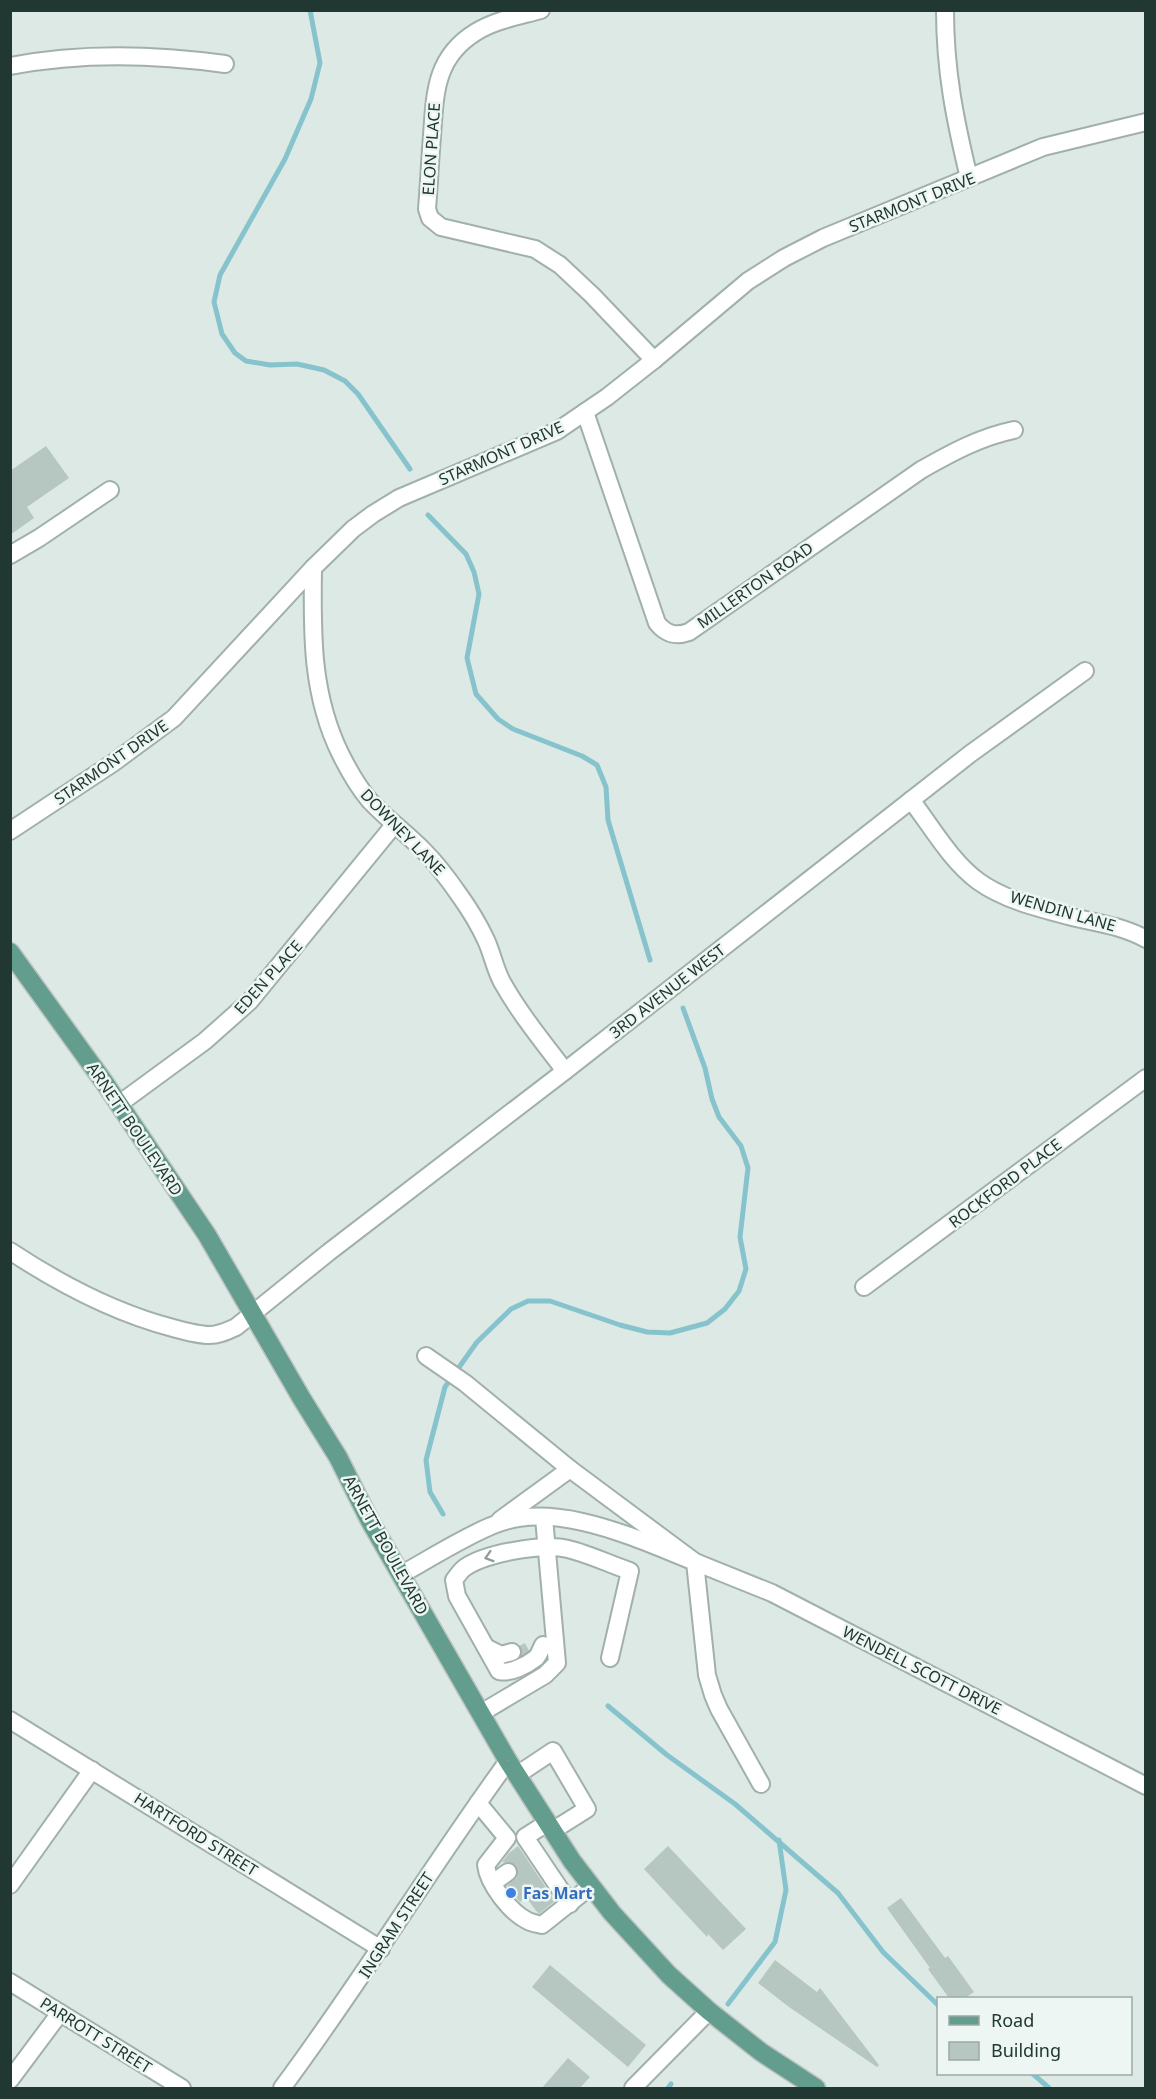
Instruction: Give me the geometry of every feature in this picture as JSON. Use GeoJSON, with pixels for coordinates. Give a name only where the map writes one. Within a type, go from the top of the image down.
{"type":"FeatureCollection","features":[{"type":"Feature","properties":{"kind":"main road","name":"ARNETT BOULEVARD"},"geometry":{"type":"LineString","coordinates":[[10,952],[119,1104],[207,1235],[338,1457],[370,1521],[512,1768],[549,1827],[591,1886],[640,1945],[709,2011],[761,2052],[816,2088]]}},
{"type":"Feature","properties":{"kind":"street","name":"ELON PLACE"},"geometry":{"type":"LineString","coordinates":[[541,10],[478,31],[463,41],[441,70],[435,92],[427,209],[430,218],[441,227],[535,249],[560,265],[654,360]]}},
{"type":"Feature","properties":{"kind":"street"},"geometry":{"type":"LineString","coordinates":[[945,10],[945,45],[949,87],[969,178]]}},
{"type":"Feature","properties":{"kind":"street"},"geometry":{"type":"LineString","coordinates":[[10,66],[79,57],[128,55],[225,64]]}},
{"type":"Feature","properties":{"kind":"street","name":"STARMONT DRIVE"},"geometry":{"type":"LineString","coordinates":[[10,831],[113,763],[174,718],[313,568],[372,514],[399,498],[557,430],[654,360],[748,281],[822,238],[1043,147],[1146,122]]}},
{"type":"Feature","properties":{"kind":"street","name":"MILLERTON ROAD"},"geometry":{"type":"LineString","coordinates":[[585,412],[657,623],[663,630],[680,635],[689,632],[921,470],[955,450],[991,434],[1014,430]]}},
{"type":"Feature","properties":{"kind":"street"},"geometry":{"type":"LineString","coordinates":[[10,555],[110,490]]}},
{"type":"Feature","properties":{"kind":"street","name":"DOWNEY LANE"},"geometry":{"type":"LineString","coordinates":[[313,568],[313,653],[317,683],[325,720],[352,777],[369,799],[423,851],[451,883],[468,907],[486,940],[501,978],[514,1002],[565,1071]]}},
{"type":"Feature","properties":{"kind":"street","name":"3RD AVENUE WEST"},"geometry":{"type":"LineString","coordinates":[[252,1314],[970,754],[1085,671]]}},
{"type":"Feature","properties":{"kind":"street","name":"WENDIN LANE"},"geometry":{"type":"LineString","coordinates":[[911,800],[962,867],[988,887],[1031,905],[1112,925],[1146,939]]}},
{"type":"Feature","properties":{"kind":"street","name":"EDEN PLACE"},"geometry":{"type":"LineString","coordinates":[[119,1104],[205,1041],[250,1001],[394,825]]}},
{"type":"Feature","properties":{"kind":"street","name":"ROCKFORD PLACE"},"geometry":{"type":"LineString","coordinates":[[864,1287],[1146,1078]]}},
{"type":"Feature","properties":{"kind":"street"},"geometry":{"type":"LineString","coordinates":[[10,1251],[37,1268],[118,1310],[149,1322],[208,1335],[236,1327],[252,1314]]}},
{"type":"Feature","properties":{"kind":"street","name":"WENDELL SCOTT DRIVE"},"geometry":{"type":"LineString","coordinates":[[431,1359],[465,1383],[570,1470],[694,1562]]}},
{"type":"Feature","properties":{"kind":"street","name":"WENDELL SCOTT DRIVE"},"geometry":{"type":"LineString","coordinates":[[402,1574],[492,1525],[570,1470]]}},
{"type":"Feature","properties":{"kind":"street"},"geometry":{"type":"LineString","coordinates":[[544,1518],[546,1548],[537,1657],[517,1669],[505,1673],[499,1671],[457,1596],[454,1580],[463,1569],[479,1560],[507,1551],[546,1548],[567,1548],[630,1571],[610,1658]]}},
{"type":"Feature","properties":{"kind":"street","name":"WENDELL SCOTT DRIVE"},"geometry":{"type":"LineString","coordinates":[[492,1525],[517,1519],[559,1518],[597,1526],[629,1536],[772,1593],[1146,1786]]}},
{"type":"Feature","properties":{"kind":"street"},"geometry":{"type":"LineString","coordinates":[[694,1562],[707,1675],[712,1695],[761,1784]]}},
{"type":"Feature","properties":{"kind":"street"},"geometry":{"type":"LineString","coordinates":[[481,1713],[545,1675],[557,1663],[539,1644]]}},
{"type":"Feature","properties":{"kind":"street"},"geometry":{"type":"LineString","coordinates":[[487,1648],[501,1655],[514,1655],[506,1663],[496,1665]]}},
{"type":"Feature","properties":{"kind":"street","name":"HARTFORD STREET"},"geometry":{"type":"LineString","coordinates":[[10,1720],[381,1949]]}},
{"type":"Feature","properties":{"kind":"street"},"geometry":{"type":"LineString","coordinates":[[512,1768],[554,1751],[587,1809],[525,1837],[518,1835],[507,1838],[486,1865],[487,1872],[505,1903],[526,1910],[529,1922],[542,1925],[591,1886]]}},
{"type":"Feature","properties":{"kind":"street","name":"INGRAM STREET"},"geometry":{"type":"LineString","coordinates":[[282,2088],[381,1949],[478,1803],[512,1768]]}},
{"type":"Feature","properties":{"kind":"street"},"geometry":{"type":"LineString","coordinates":[[10,1885],[92,1770]]}},
{"type":"Feature","properties":{"kind":"street"},"geometry":{"type":"LineString","coordinates":[[478,1803],[507,1838]]}},
{"type":"Feature","properties":{"kind":"street"},"geometry":{"type":"LineString","coordinates":[[525,1837],[532,1855],[555,1888],[570,1904]]}},
{"type":"Feature","properties":{"kind":"street"},"geometry":{"type":"LineString","coordinates":[[493,1883],[508,1872]]}},
{"type":"Feature","properties":{"kind":"street","name":"PARROTT STREET"},"geometry":{"type":"LineString","coordinates":[[10,1982],[182,2088]]}},
{"type":"Feature","properties":{"kind":"street"},"geometry":{"type":"LineString","coordinates":[[633,2088],[709,2011]]}},
{"type":"Feature","properties":{"kind":"street"},"geometry":{"type":"LineString","coordinates":[[10,2080],[60,2013]]}},
{"type":"Feature","properties":{"kind":"building"},"geometry":{"type":"Polygon","coordinates":[[[46,446],[69,478],[27,507],[34,518],[10,535],[10,471],[46,446]]]}},
{"type":"Feature","properties":{"kind":"building"},"geometry":{"type":"Polygon","coordinates":[[[518,1846],[555,1901],[539,1914],[526,1897],[520,1902],[507,1886],[517,1877],[518,1870],[513,1863],[502,1862],[518,1846]]]}},
{"type":"Feature","properties":{"kind":"building"},"geometry":{"type":"Polygon","coordinates":[[[668,1846],[746,1929],[723,1950],[708,1934],[707,1937],[644,1869],[668,1846]]]}},
{"type":"Feature","properties":{"kind":"building"},"geometry":{"type":"Polygon","coordinates":[[[901,1898],[945,1958],[948,1956],[974,1992],[966,1997],[948,1997],[887,1908],[901,1898]]]}},
{"type":"Feature","properties":{"kind":"building"},"geometry":{"type":"Polygon","coordinates":[[[775,1960],[817,1992],[820,1988],[879,2065],[877,2067],[758,1983],[775,1960]]]}},
{"type":"Feature","properties":{"kind":"building"},"geometry":{"type":"Polygon","coordinates":[[[550,1965],[646,2045],[628,2067],[532,1987],[550,1965]]]}},
{"type":"Feature","properties":{"kind":"building"},"geometry":{"type":"Polygon","coordinates":[[[568,2058],[590,2077],[580,2088],[542,2088],[568,2058]]]}},
{"type":"Feature","properties":{"kind":"waterway"},"geometry":{"type":"LineString","coordinates":[[310,10],[320,63],[311,99],[285,159],[220,275],[214,302],[222,334],[235,353],[246,361],[270,365],[297,364],[324,370],[345,381],[358,394],[410,469]]}},
{"type":"Feature","properties":{"kind":"waterway"},"geometry":{"type":"LineString","coordinates":[[428,515],[466,554],[474,572],[479,594],[467,658],[476,694],[498,719],[513,729],[582,756],[597,765],[606,787],[608,820],[650,960]]}},
{"type":"Feature","properties":{"kind":"waterway"},"geometry":{"type":"LineString","coordinates":[[443,1514],[430,1492],[426,1460],[445,1387],[477,1342],[511,1309],[528,1301],[550,1301],[620,1325],[647,1332],[670,1333],[707,1323],[725,1309],[739,1291],[746,1269],[740,1237],[748,1168],[741,1146],[719,1117],[705,1068],[683,1008]]}},
{"type":"Feature","properties":{"kind":"waterway"},"geometry":{"type":"LineString","coordinates":[[608,1706],[667,1755],[735,1804],[838,1893],[883,1952],[937,2004]]}},
{"type":"Feature","properties":{"kind":"waterway"},"geometry":{"type":"LineString","coordinates":[[728,2004],[775,1942],[786,1890],[779,1840]]}},
{"type":"Feature","properties":{"kind":"waterway"},"geometry":{"type":"LineString","coordinates":[[1034,2075],[1049,2088]]}},
{"type":"Feature","properties":{"kind":"waterway"},"geometry":{"type":"LineString","coordinates":[[668,2088],[671,2084]]}},
{"type":"Feature","properties":{"kind":"tunnel"},"geometry":{"type":"LineString","coordinates":[[515,1658],[532,1648]]}},
{"type":"Feature","properties":{"kind":"tunnel"},"geometry":{"type":"LineString","coordinates":[[508,1872],[528,1858]]}},
{"type":"Feature","properties":{"kind":"tunnel"},"geometry":{"type":"LineString","coordinates":[[532,1905],[551,1891]]}},
{"type":"Feature","properties":{"kind":"place","name":"Fas Mart"},"geometry":{"type":"Point","coordinates":[511,1893]}}]}
